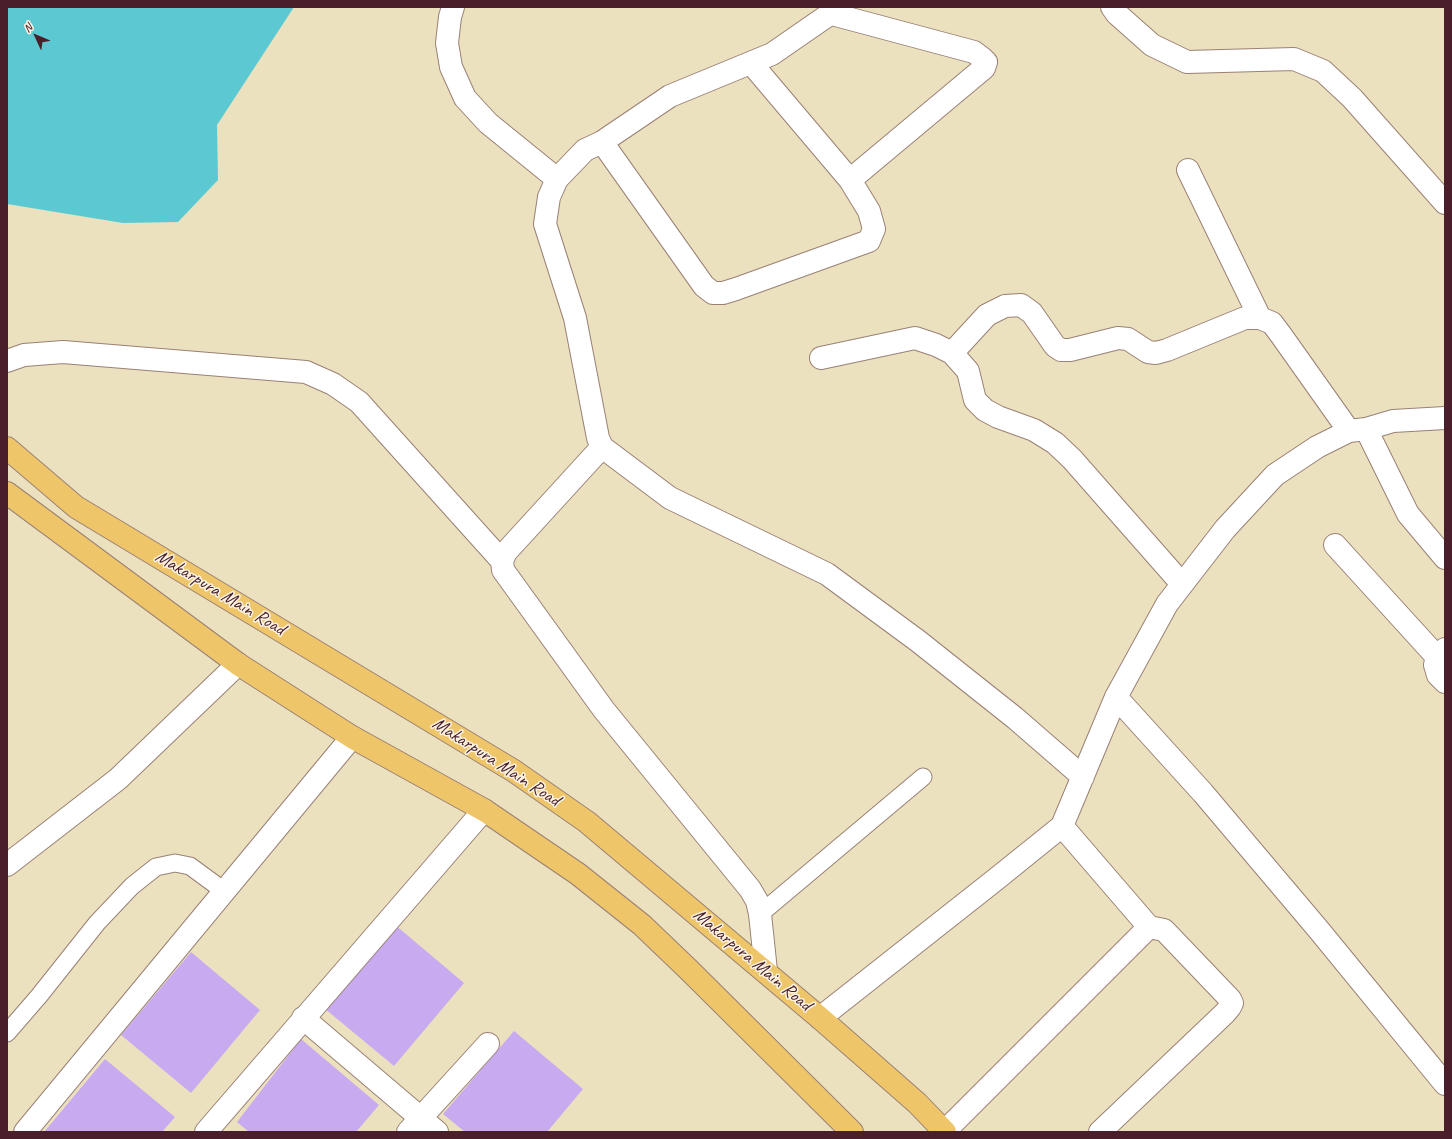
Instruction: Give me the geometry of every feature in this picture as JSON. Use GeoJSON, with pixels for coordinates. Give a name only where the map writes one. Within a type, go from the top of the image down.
{"type":"FeatureCollection","features":[{"type":"Feature","properties":{"kind":"highway","name":"Makarpura Main Road"},"geometry":{"type":"LineString","coordinates":[[7,448],[76,507],[514,770],[587,822],[766,971],[917,1103],[944,1132]]}},
{"type":"Feature","properties":{"kind":"highway","name":"Makarpura Main Road"},"geometry":{"type":"LineString","coordinates":[[7,493],[238,664],[352,737],[484,810],[578,874],[642,925],[694,974],[843,1129]]}},
{"type":"Feature","properties":{"kind":"street"},"geometry":{"type":"LineString","coordinates":[[453,7],[450,17],[447,43],[451,67],[465,98],[488,123],[557,178]]}},
{"type":"Feature","properties":{"kind":"street"},"geometry":{"type":"LineString","coordinates":[[1112,7],[1117,14],[1152,45],[1187,62],[1294,59],[1323,71],[1352,98],[1445,203]]}},
{"type":"Feature","properties":{"kind":"street"},"geometry":{"type":"LineString","coordinates":[[850,180],[984,68],[986,62],[974,52],[836,10],[772,54],[670,96],[602,142],[585,150],[557,178],[549,197],[545,224],[575,318],[598,438],[602,447],[670,498],[827,574],[930,650],[1015,718],[1083,777]]}},
{"type":"Feature","properties":{"kind":"street"},"geometry":{"type":"LineString","coordinates":[[602,142],[704,286],[713,293],[722,293],[736,289],[869,240],[874,229],[869,211],[850,180],[751,63]]}},
{"type":"Feature","properties":{"kind":"street"},"geometry":{"type":"LineString","coordinates":[[1188,170],[1260,318]]}},
{"type":"Feature","properties":{"kind":"street"},"geometry":{"type":"LineString","coordinates":[[952,353],[987,315],[1004,306],[1021,305],[1027,309],[1032,313],[1055,346],[1061,350],[1070,350],[1118,338],[1128,339],[1148,352],[1156,353],[1167,350],[1245,318],[1260,318],[1272,323],[1357,430],[1408,514],[1445,558]]}},
{"type":"Feature","properties":{"kind":"street"},"geometry":{"type":"LineString","coordinates":[[821,358],[915,338],[936,345],[952,353],[968,371],[975,400],[985,410],[998,417],[1034,430],[1055,443],[1072,459],[1182,584]]}},
{"type":"Feature","properties":{"kind":"street"},"geometry":{"type":"LineString","coordinates":[[7,361],[24,356],[63,352],[306,372],[333,384],[359,402],[502,562]]}},
{"type":"Feature","properties":{"kind":"street"},"geometry":{"type":"LineString","coordinates":[[820,1018],[1062,826],[1116,698],[1167,604],[1225,529],[1275,475],[1317,447],[1357,430],[1393,421],[1445,418]]}},
{"type":"Feature","properties":{"kind":"street"},"geometry":{"type":"LineString","coordinates":[[602,447],[506,552],[502,562],[503,570],[604,710],[750,889],[757,901],[760,914],[766,971]]}},
{"type":"Feature","properties":{"kind":"street"},"geometry":{"type":"LineString","coordinates":[[1335,545],[1441,653],[1435,665],[1438,675],[1445,682]]}},
{"type":"Feature","properties":{"kind":"street"},"geometry":{"type":"LineString","coordinates":[[7,865],[118,779],[238,664]]}},
{"type":"Feature","properties":{"kind":"street"},"geometry":{"type":"LineString","coordinates":[[1116,698],[1204,793],[1445,1084]]}},
{"type":"Feature","properties":{"kind":"street"},"geometry":{"type":"LineString","coordinates":[[25,1132],[352,737]]}},
{"type":"Feature","properties":{"kind":"street"},"geometry":{"type":"LineString","coordinates":[[206,1132],[484,810]]}},
{"type":"Feature","properties":{"kind":"street"},"geometry":{"type":"LineString","coordinates":[[1062,826],[1149,927],[1164,930],[1230,999],[1232,1003],[1226,1013],[1100,1132]]}},
{"type":"Feature","properties":{"kind":"street"},"geometry":{"type":"LineString","coordinates":[[944,1132],[1149,927]]}},
{"type":"Feature","properties":{"kind":"street"},"geometry":{"type":"LineString","coordinates":[[304,1018],[414,1124],[437,1132]]}},
{"type":"Feature","properties":{"kind":"street"},"geometry":{"type":"LineString","coordinates":[[414,1124],[488,1044]]}},
{"type":"Feature","properties":{"kind":"lane"},"geometry":{"type":"LineString","coordinates":[[760,914],[923,777]]}},
{"type":"Feature","properties":{"kind":"lane"},"geometry":{"type":"LineString","coordinates":[[7,1033],[39,996],[97,923],[132,886],[156,867],[175,863],[190,866],[224,891]]}},
{"type":"Feature","properties":{"kind":"water"},"geometry":{"type":"Polygon","coordinates":[[[7,7],[294,7],[217,125],[218,180],[178,222],[123,223],[7,204],[7,7]]]}},
{"type":"Feature","properties":{"kind":"building"},"geometry":{"type":"Polygon","coordinates":[[[394,924],[464,983],[394,1066],[324,1008],[394,924]]]}},
{"type":"Feature","properties":{"kind":"building"},"geometry":{"type":"Polygon","coordinates":[[[191,952],[260,1010],[191,1093],[121,1035],[191,952]]]}},
{"type":"Feature","properties":{"kind":"building"},"geometry":{"type":"Polygon","coordinates":[[[514,1031],[583,1089],[547,1132],[465,1132],[443,1114],[514,1031]]]}},
{"type":"Feature","properties":{"kind":"building"},"geometry":{"type":"Polygon","coordinates":[[[301,1039],[379,1105],[356,1132],[249,1132],[237,1122],[301,1039]]]}},
{"type":"Feature","properties":{"kind":"building"},"geometry":{"type":"Polygon","coordinates":[[[105,1059],[175,1117],[162,1132],[44,1132],[105,1059]]]}}]}
